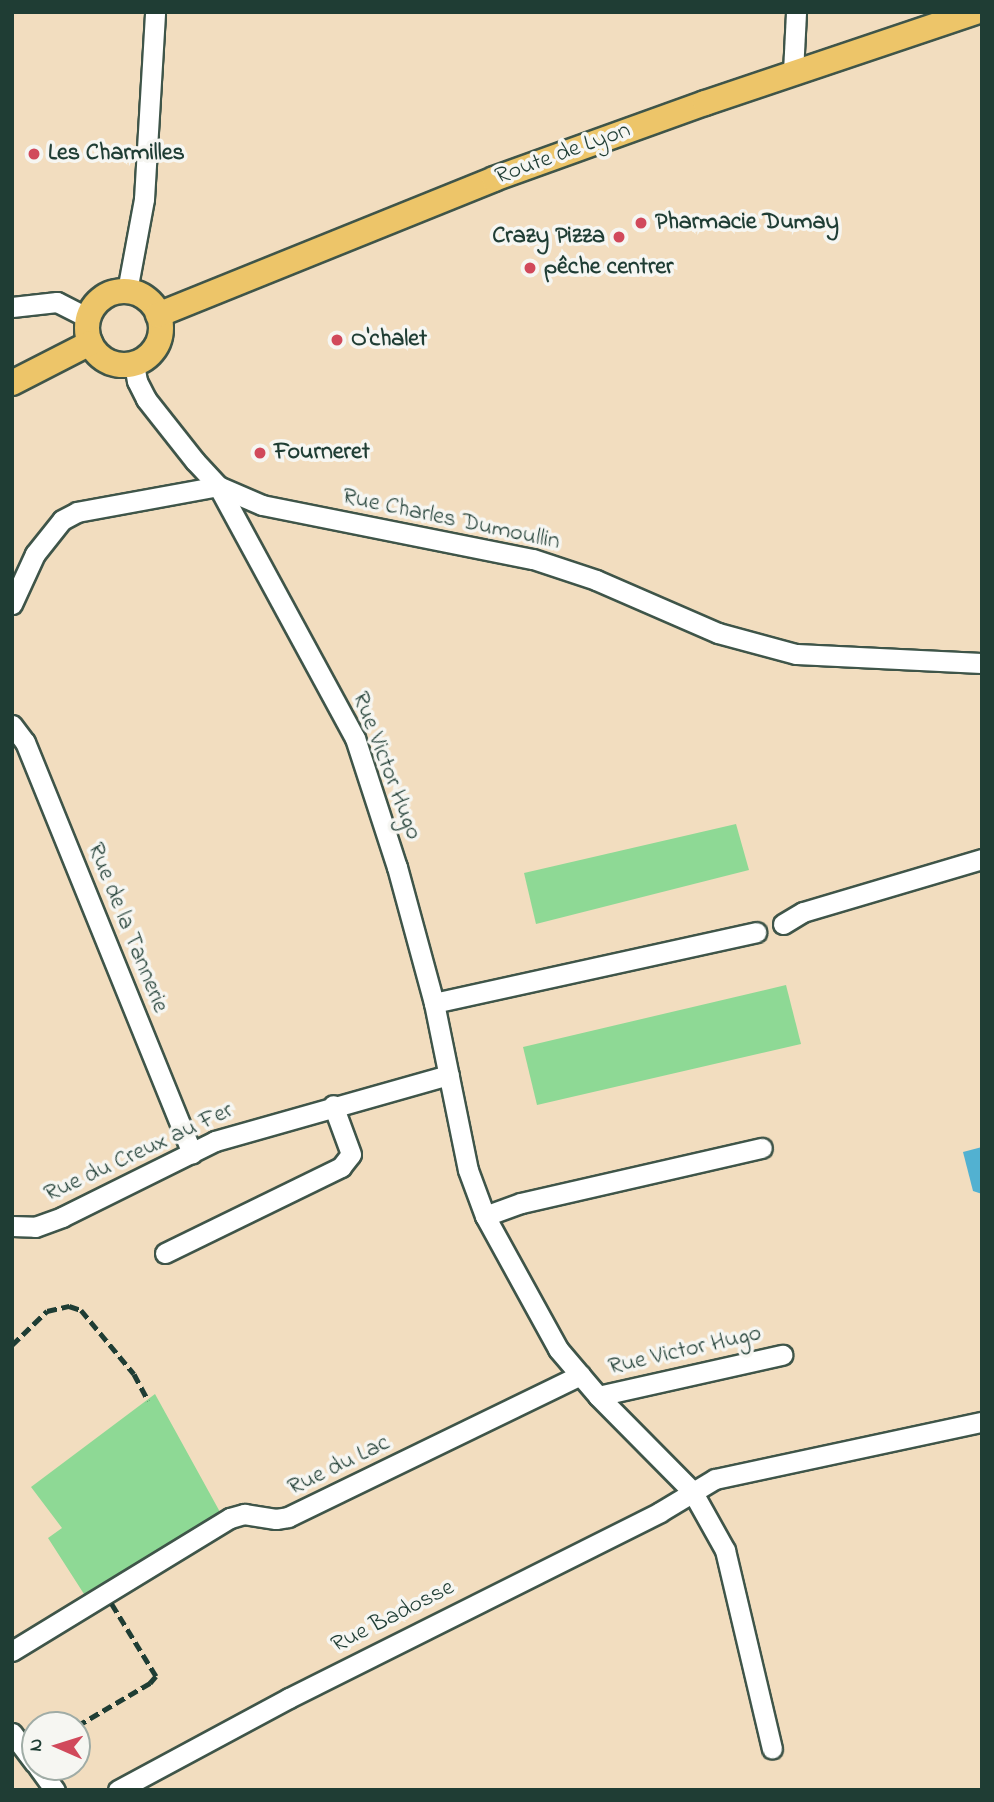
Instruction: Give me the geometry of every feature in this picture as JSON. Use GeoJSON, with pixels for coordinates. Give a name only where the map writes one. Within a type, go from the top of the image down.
{"type":"FeatureCollection","features":[{"type":"Feature","properties":{"kind":"main road","name":"Route de Lyon"},"geometry":{"type":"LineString","coordinates":[[158,315],[494,179],[793,72],[975,12]]}},
{"type":"Feature","properties":{"kind":"main road"},"geometry":{"type":"LineString","coordinates":[[127,291],[146,298],[158,315],[161,327],[154,350],[134,364],[108,362],[90,343],[88,318],[102,298],[127,291]]}},
{"type":"Feature","properties":{"kind":"main road"},"geometry":{"type":"LineString","coordinates":[[12,383],[90,343]]}},
{"type":"Feature","properties":{"kind":"street"},"geometry":{"type":"LineString","coordinates":[[127,291],[144,199],[155,12]]}},
{"type":"Feature","properties":{"kind":"street"},"geometry":{"type":"LineString","coordinates":[[793,72],[796,12]]}},
{"type":"Feature","properties":{"kind":"street"},"geometry":{"type":"LineString","coordinates":[[12,307],[57,302],[88,318]]}},
{"type":"Feature","properties":{"kind":"street","name":"Rue Charles Dumoullin"},"geometry":{"type":"LineString","coordinates":[[134,364],[137,381],[146,399],[218,485],[282,511],[533,559],[596,580],[718,633],[796,654],[982,663]]}},
{"type":"Feature","properties":{"kind":"street"},"geometry":{"type":"LineString","coordinates":[[12,604],[35,554],[62,520],[77,512],[218,485]]}},
{"type":"Feature","properties":{"kind":"street","name":"Rue Victor Hugo"},"geometry":{"type":"LineString","coordinates":[[218,485],[355,738],[397,867],[434,1003],[468,1170],[485,1216],[558,1349],[598,1396],[692,1491],[724,1550],[772,1749]]}},
{"type":"Feature","properties":{"kind":"street","name":"Rue de la Tannerie"},"geometry":{"type":"LineString","coordinates":[[12,725],[24,742],[192,1153]]}},
{"type":"Feature","properties":{"kind":"street"},"geometry":{"type":"LineString","coordinates":[[783,924],[803,912],[982,859]]}},
{"type":"Feature","properties":{"kind":"street"},"geometry":{"type":"LineString","coordinates":[[434,1003],[756,932]]}},
{"type":"Feature","properties":{"kind":"street","name":"Rue du Creux au Fer"},"geometry":{"type":"LineString","coordinates":[[12,1226],[35,1227],[62,1217],[192,1153],[247,1130],[449,1075]]}},
{"type":"Feature","properties":{"kind":"street"},"geometry":{"type":"LineString","coordinates":[[165,1253],[341,1167],[351,1154],[333,1105]]}},
{"type":"Feature","properties":{"kind":"street"},"geometry":{"type":"LineString","coordinates":[[485,1216],[521,1203],[762,1148]]}},
{"type":"Feature","properties":{"kind":"street","name":"Rue Victor Hugo"},"geometry":{"type":"LineString","coordinates":[[598,1396],[782,1354]]}},
{"type":"Feature","properties":{"kind":"street","name":"Rue du Lac"},"geometry":{"type":"LineString","coordinates":[[12,1651],[230,1518],[244,1514],[276,1519],[288,1517],[580,1375]]}},
{"type":"Feature","properties":{"kind":"street","name":"Rue Badosse"},"geometry":{"type":"LineString","coordinates":[[118,1790],[289,1698],[660,1512],[715,1479],[982,1422]]}},
{"type":"Feature","properties":{"kind":"green space"},"geometry":{"type":"Polygon","coordinates":[[[736,824],[749,870],[536,924],[524,873],[736,824]]]}},
{"type":"Feature","properties":{"kind":"green space"},"geometry":{"type":"Polygon","coordinates":[[[786,985],[801,1044],[537,1105],[523,1047],[786,985]]]}},
{"type":"Feature","properties":{"kind":"green space"},"geometry":{"type":"Polygon","coordinates":[[[155,1394],[220,1512],[84,1594],[48,1538],[62,1528],[31,1487],[155,1394]]]}},
{"type":"Feature","properties":{"kind":"water"},"geometry":{"type":"Polygon","coordinates":[[[982,1147],[982,1194],[973,1191],[963,1152],[982,1147]]]}},
{"type":"Feature","properties":{"kind":"railway"},"geometry":{"type":"LineString","coordinates":[[12,1345],[47,1311],[69,1306],[81,1310],[134,1374],[148,1400]]}},
{"type":"Feature","properties":{"kind":"railway"},"geometry":{"type":"LineString","coordinates":[[91,1718],[150,1683],[156,1676],[110,1601]]}},
{"type":"Feature","properties":{"kind":"place","name":"Les Charmilles"},"geometry":{"type":"Point","coordinates":[34,154]}},
{"type":"Feature","properties":{"kind":"place","name":"Pharmacie Dumay"},"geometry":{"type":"Point","coordinates":[641,223]}},
{"type":"Feature","properties":{"kind":"place","name":"Crazy Pizza"},"geometry":{"type":"Point","coordinates":[619,237]}},
{"type":"Feature","properties":{"kind":"place","name":"pêche centrer"},"geometry":{"type":"Point","coordinates":[530,268]}},
{"type":"Feature","properties":{"kind":"place","name":"O'chalet"},"geometry":{"type":"Point","coordinates":[337,340]}},
{"type":"Feature","properties":{"kind":"place","name":"Fourneret"},"geometry":{"type":"Point","coordinates":[260,453]}}]}
